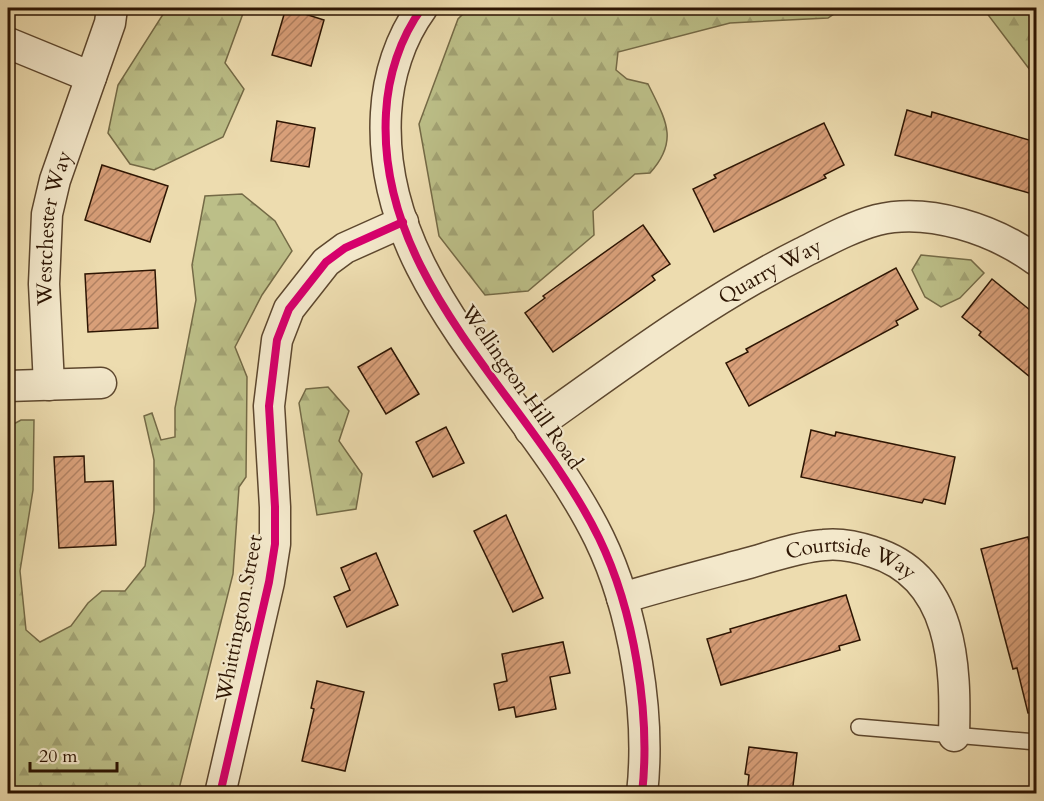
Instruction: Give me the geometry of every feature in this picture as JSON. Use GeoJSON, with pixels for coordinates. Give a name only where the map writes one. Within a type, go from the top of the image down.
{"type":"FeatureCollection","features":[{"type":"Feature","properties":{"kind":"street","name":"Westchester Way"},"geometry":{"type":"LineString","coordinates":[[49,385],[44,284],[47,214],[55,180],[112,8]]}},
{"type":"Feature","properties":{"kind":"street","name":"Wellington Hill Road"},"geometry":{"type":"LineString","coordinates":[[422,8],[402,42],[387,94],[385,130],[388,170],[403,222],[421,266],[445,310],[579,499],[600,540],[622,598],[641,691],[646,736],[642,794]]}},
{"type":"Feature","properties":{"kind":"street"},"geometry":{"type":"LineString","coordinates":[[8,44],[91,77]]}},
{"type":"Feature","properties":{"kind":"street","name":"Quarry Way"},"geometry":{"type":"LineString","coordinates":[[530,430],[672,328],[727,293],[847,231],[878,220],[905,217],[972,227],[1000,237],[1036,261]]}},
{"type":"Feature","properties":{"kind":"street","name":"Whittington Street"},"geometry":{"type":"LineString","coordinates":[[220,794],[269,582],[275,544],[276,507],[269,406],[277,340],[289,309],[326,262],[345,248],[403,222]]}},
{"type":"Feature","properties":{"kind":"street"},"geometry":{"type":"LineString","coordinates":[[8,386],[101,383]]}},
{"type":"Feature","properties":{"kind":"street","name":"Courtside Way"},"geometry":{"type":"LineString","coordinates":[[622,598],[790,551],[825,545],[854,546],[884,555],[908,568],[927,588],[939,608],[952,664],[954,736]]}},
{"type":"Feature","properties":{"kind":"lane"},"geometry":{"type":"LineString","coordinates":[[859,727],[1036,742]]}},
{"type":"Feature","properties":{"kind":"green space"},"geometry":{"type":"Polygon","coordinates":[[[167,8],[245,8],[225,63],[244,89],[223,137],[154,170],[130,164],[108,133],[118,85],[167,8]]]}},
{"type":"Feature","properties":{"kind":"green space"},"geometry":{"type":"Polygon","coordinates":[[[469,8],[843,8],[828,18],[730,23],[618,52],[616,70],[627,79],[648,84],[660,108],[667,129],[667,140],[659,161],[650,173],[635,174],[593,211],[594,235],[528,291],[485,295],[439,236],[419,124],[458,19],[469,8]]]}},
{"type":"Feature","properties":{"kind":"green space"},"geometry":{"type":"Polygon","coordinates":[[[978,8],[1036,8],[1036,78],[986,12],[978,8]]]}},
{"type":"Feature","properties":{"kind":"green space"},"geometry":{"type":"Polygon","coordinates":[[[242,194],[275,221],[292,251],[262,295],[235,347],[247,377],[246,477],[239,487],[233,574],[178,793],[8,793],[8,427],[21,420],[34,420],[33,490],[20,571],[26,630],[40,642],[71,626],[88,603],[102,591],[125,591],[145,566],[154,511],[154,460],[144,416],[152,413],[161,440],[175,437],[175,408],[196,300],[192,265],[205,196],[242,194]]]}},
{"type":"Feature","properties":{"kind":"green space"},"geometry":{"type":"Polygon","coordinates":[[[921,255],[971,260],[984,273],[960,298],[941,307],[925,297],[912,270],[921,255]]]}},
{"type":"Feature","properties":{"kind":"green space"},"geometry":{"type":"Polygon","coordinates":[[[328,387],[349,411],[339,441],[362,474],[356,509],[317,515],[299,403],[306,389],[328,387]]]}},
{"type":"Feature","properties":{"kind":"building"},"geometry":{"type":"Polygon","coordinates":[[[286,8],[324,20],[311,66],[272,55],[286,8]]]}},
{"type":"Feature","properties":{"kind":"building"},"geometry":{"type":"Polygon","coordinates":[[[907,110],[931,117],[932,112],[1036,142],[1036,195],[895,155],[907,110]]]}},
{"type":"Feature","properties":{"kind":"building"},"geometry":{"type":"Polygon","coordinates":[[[277,121],[315,128],[309,167],[271,161],[277,121]]]}},
{"type":"Feature","properties":{"kind":"building"},"geometry":{"type":"Polygon","coordinates":[[[824,123],[844,165],[824,175],[826,178],[714,232],[693,189],[716,178],[714,175],[824,123]]]}},
{"type":"Feature","properties":{"kind":"building"},"geometry":{"type":"Polygon","coordinates":[[[102,165],[168,186],[150,242],[85,220],[102,165]]]}},
{"type":"Feature","properties":{"kind":"building"},"geometry":{"type":"Polygon","coordinates":[[[643,225],[670,264],[652,276],[655,280],[553,352],[525,313],[545,298],[543,296],[643,225]]]}},
{"type":"Feature","properties":{"kind":"building"},"geometry":{"type":"Polygon","coordinates":[[[896,268],[918,309],[896,321],[898,325],[749,406],[726,363],[748,352],[746,349],[896,268]]]}},
{"type":"Feature","properties":{"kind":"building"},"geometry":{"type":"Polygon","coordinates":[[[155,270],[158,328],[88,332],[85,274],[155,270]]]}},
{"type":"Feature","properties":{"kind":"building"},"geometry":{"type":"Polygon","coordinates":[[[992,279],[1036,315],[1036,382],[979,335],[981,332],[962,317],[992,279]]]}},
{"type":"Feature","properties":{"kind":"building"},"geometry":{"type":"Polygon","coordinates":[[[391,348],[419,394],[386,414],[358,367],[391,348]]]}},
{"type":"Feature","properties":{"kind":"building"},"geometry":{"type":"Polygon","coordinates":[[[446,427],[464,463],[433,477],[416,442],[446,427]]]}},
{"type":"Feature","properties":{"kind":"building"},"geometry":{"type":"Polygon","coordinates":[[[811,430],[835,436],[836,432],[955,457],[945,504],[924,499],[922,503],[801,477],[811,430]]]}},
{"type":"Feature","properties":{"kind":"building"},"geometry":{"type":"Polygon","coordinates":[[[84,456],[85,482],[113,481],[116,545],[59,548],[54,457],[84,456]]]}},
{"type":"Feature","properties":{"kind":"building"},"geometry":{"type":"Polygon","coordinates":[[[506,515],[543,598],[513,612],[474,531],[506,515]]]}},
{"type":"Feature","properties":{"kind":"building"},"geometry":{"type":"Polygon","coordinates":[[[1028,537],[1036,571],[1036,712],[1028,713],[1017,668],[1013,669],[981,549],[1028,537]]]}},
{"type":"Feature","properties":{"kind":"building"},"geometry":{"type":"Polygon","coordinates":[[[376,553],[398,605],[347,627],[334,597],[350,590],[341,568],[376,553]]]}},
{"type":"Feature","properties":{"kind":"building"},"geometry":{"type":"Polygon","coordinates":[[[846,595],[860,640],[839,646],[840,650],[721,685],[707,639],[731,632],[730,629],[846,595]]]}},
{"type":"Feature","properties":{"kind":"building"},"geometry":{"type":"Polygon","coordinates":[[[563,642],[570,673],[550,677],[556,709],[516,717],[514,707],[499,710],[494,684],[507,681],[502,654],[563,642]]]}},
{"type":"Feature","properties":{"kind":"building"},"geometry":{"type":"Polygon","coordinates":[[[317,681],[364,692],[345,771],[302,761],[314,709],[311,708],[317,681]]]}},
{"type":"Feature","properties":{"kind":"building"},"geometry":{"type":"Polygon","coordinates":[[[749,747],[797,753],[792,794],[747,794],[749,775],[745,774],[749,747]]]}},
{"type":"Feature","properties":{"kind":"cycle path"},"geometry":{"type":"LineString","coordinates":[[422,8],[401,45],[389,85],[386,113],[389,174],[405,231],[431,285],[463,336],[570,486],[599,538],[611,566],[630,630],[642,697],[644,730],[642,794]]}},
{"type":"Feature","properties":{"kind":"cycle path"},"geometry":{"type":"LineString","coordinates":[[220,794],[269,582],[275,544],[269,406],[277,340],[289,309],[326,262],[345,248],[403,222]]}}]}
